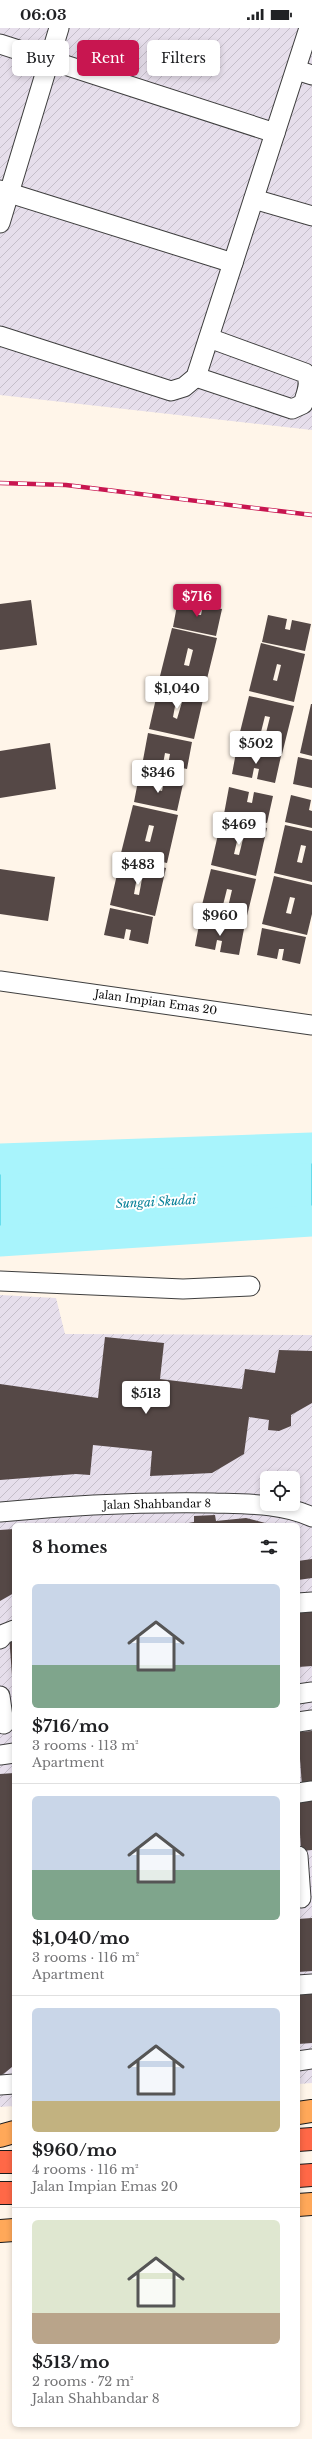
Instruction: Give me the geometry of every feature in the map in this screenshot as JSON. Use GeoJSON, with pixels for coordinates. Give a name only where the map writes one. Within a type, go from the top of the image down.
{"type":"FeatureCollection","features":[{"type":"Feature","properties":{"kind":"highway"},"geometry":{"type":"LineString","coordinates":[[300,2140],[312,2138]]}},
{"type":"Feature","properties":{"kind":"highway"},"geometry":{"type":"LineString","coordinates":[[0,2162],[12,2162]]}},
{"type":"Feature","properties":{"kind":"highway"},"geometry":{"type":"LineString","coordinates":[[300,2176],[312,2175]]}},
{"type":"Feature","properties":{"kind":"highway"},"geometry":{"type":"LineString","coordinates":[[0,2193],[12,2193]]}},
{"type":"Feature","properties":{"kind":"main road"},"geometry":{"type":"LineString","coordinates":[[300,2113],[312,2111]]}},
{"type":"Feature","properties":{"kind":"main road"},"geometry":{"type":"LineString","coordinates":[[0,2129],[12,2129]]}},
{"type":"Feature","properties":{"kind":"main road"},"geometry":{"type":"LineString","coordinates":[[0,2136],[12,2133]]}},
{"type":"Feature","properties":{"kind":"main road"},"geometry":{"type":"LineString","coordinates":[[300,2205],[312,2204]]}},
{"type":"Feature","properties":{"kind":"street"},"geometry":{"type":"LineString","coordinates":[[56,40],[60,28]]}},
{"type":"Feature","properties":{"kind":"street"},"geometry":{"type":"LineString","coordinates":[[0,336],[171,391],[184,387],[196,377],[275,133],[304,73],[309,28]]}},
{"type":"Feature","properties":{"kind":"street"},"geometry":{"type":"LineString","coordinates":[[0,44],[12,48]]}},
{"type":"Feature","properties":{"kind":"street"},"geometry":{"type":"LineString","coordinates":[[69,66],[275,133]]}},
{"type":"Feature","properties":{"kind":"street"},"geometry":{"type":"LineString","coordinates":[[0,223],[5,191],[45,76]]}},
{"type":"Feature","properties":{"kind":"street"},"geometry":{"type":"LineString","coordinates":[[5,191],[233,263]]}},
{"type":"Feature","properties":{"kind":"street"},"geometry":{"type":"LineString","coordinates":[[254,199],[312,216]]}},
{"type":"Feature","properties":{"kind":"street"},"geometry":{"type":"LineString","coordinates":[[196,377],[292,409],[303,404],[310,383],[310,377],[306,373],[209,338]]}},
{"type":"Feature","properties":{"kind":"street","name":"Jalan Impian Emas 20"},"geometry":{"type":"LineString","coordinates":[[0,981],[312,1025]]}},
{"type":"Feature","properties":{"kind":"street"},"geometry":{"type":"LineString","coordinates":[[0,1281],[183,1289],[250,1286]]}},
{"type":"Feature","properties":{"kind":"street","name":"Jalan Shahbandar 8"},"geometry":{"type":"LineString","coordinates":[[0,1512],[121,1503],[199,1503],[275,1507],[299,1511],[312,1517]]}},
{"type":"Feature","properties":{"kind":"street"},"geometry":{"type":"LineString","coordinates":[[300,1603],[312,1602]]}},
{"type":"Feature","properties":{"kind":"street"},"geometry":{"type":"LineString","coordinates":[[0,1639],[4,1634],[12,1631]]}},
{"type":"Feature","properties":{"kind":"street"},"geometry":{"type":"LineString","coordinates":[[300,1694],[312,1692]]}},
{"type":"Feature","properties":{"kind":"street"},"geometry":{"type":"LineString","coordinates":[[0,1696],[6,1724]]}},
{"type":"Feature","properties":{"kind":"street"},"geometry":{"type":"LineString","coordinates":[[300,1722],[312,1720]]}},
{"type":"Feature","properties":{"kind":"street"},"geometry":{"type":"LineString","coordinates":[[0,1755],[12,1753]]}},
{"type":"Feature","properties":{"kind":"street"},"geometry":{"type":"LineString","coordinates":[[300,1793],[312,1791]]}},
{"type":"Feature","properties":{"kind":"street"},"geometry":{"type":"LineString","coordinates":[[300,1870],[304,1898]]}},
{"type":"Feature","properties":{"kind":"street"},"geometry":{"type":"LineString","coordinates":[[300,1985],[312,1984]]}},
{"type":"Feature","properties":{"kind":"street"},"geometry":{"type":"LineString","coordinates":[[300,2061],[312,2059]]}},
{"type":"Feature","properties":{"kind":"street"},"geometry":{"type":"LineString","coordinates":[[0,2085],[12,2084]]}},
{"type":"Feature","properties":{"kind":"shaded area"},"geometry":{"type":"Polygon","coordinates":[[[0,28],[312,28],[312,430],[0,395],[0,28]]]}},
{"type":"Feature","properties":{"kind":"shaded area"},"geometry":{"type":"Polygon","coordinates":[[[0,1295],[56,1298],[65,1334],[312,1335],[312,2083],[300,2084],[300,1523],[12,1523],[12,2106],[0,2107],[0,1295]]]}},
{"type":"Feature","properties":{"kind":"water","name":"Sungai Skudai"},"geometry":{"type":"Polygon","coordinates":[[[312,1148],[312,1221],[0,1241],[0,1159],[312,1148]]]}},
{"type":"Feature","properties":{"kind":"building"},"geometry":{"type":"Polygon","coordinates":[[[31,600],[37,645],[0,650],[0,604],[31,600]]]}},
{"type":"Feature","properties":{"kind":"building"},"geometry":{"type":"Polygon","coordinates":[[[178,600],[198,604],[196,615],[201,615],[203,605],[222,609],[216,636],[173,627],[178,600]]]}},
{"type":"Feature","properties":{"kind":"building"},"geometry":{"type":"Polygon","coordinates":[[[268,615],[287,619],[285,629],[290,630],[292,620],[311,624],[305,651],[262,642],[268,615]]]}},
{"type":"Feature","properties":{"kind":"building"},"geometry":{"type":"Polygon","coordinates":[[[172,628],[217,638],[205,687],[160,676],[172,628]],[[188,648],[184,665],[189,666],[193,650],[188,648]]]}},
{"type":"Feature","properties":{"kind":"building"},"geometry":{"type":"Polygon","coordinates":[[[261,643],[305,654],[294,702],[249,691],[261,643]],[[277,664],[273,680],[277,681],[281,665],[277,664]]]}},
{"type":"Feature","properties":{"kind":"building"},"geometry":{"type":"Polygon","coordinates":[[[160,681],[205,691],[194,739],[149,729],[160,681]],[[176,701],[173,717],[177,719],[182,702],[176,701]]]}},
{"type":"Feature","properties":{"kind":"building"},"geometry":{"type":"Polygon","coordinates":[[[249,696],[294,706],[282,754],[237,744],[249,696]],[[265,716],[261,732],[266,733],[270,717],[265,716]]]}},
{"type":"Feature","properties":{"kind":"building"},"geometry":{"type":"Polygon","coordinates":[[[312,704],[312,756],[300,753],[312,704]]]}},
{"type":"Feature","properties":{"kind":"building"},"geometry":{"type":"Polygon","coordinates":[[[148,733],[192,742],[187,769],[168,765],[170,754],[165,753],[163,764],[143,760],[148,733]]]}},
{"type":"Feature","properties":{"kind":"building"},"geometry":{"type":"Polygon","coordinates":[[[50,743],[56,789],[0,798],[0,751],[50,743]]]}},
{"type":"Feature","properties":{"kind":"building"},"geometry":{"type":"Polygon","coordinates":[[[237,747],[281,756],[275,783],[257,779],[259,769],[254,768],[252,778],[232,774],[237,747]]]}},
{"type":"Feature","properties":{"kind":"building"},"geometry":{"type":"Polygon","coordinates":[[[298,757],[312,760],[312,788],[293,784],[298,757]]]}},
{"type":"Feature","properties":{"kind":"building"},"geometry":{"type":"Polygon","coordinates":[[[139,776],[159,780],[157,790],[162,791],[164,781],[183,784],[177,811],[134,802],[139,776]]]}},
{"type":"Feature","properties":{"kind":"building"},"geometry":{"type":"Polygon","coordinates":[[[229,787],[249,792],[247,802],[252,803],[254,792],[273,796],[267,823],[224,814],[229,787]]]}},
{"type":"Feature","properties":{"kind":"building"},"geometry":{"type":"Polygon","coordinates":[[[291,795],[311,800],[309,810],[312,811],[312,828],[285,822],[291,795]]]}},
{"type":"Feature","properties":{"kind":"building"},"geometry":{"type":"Polygon","coordinates":[[[133,805],[178,815],[167,863],[121,853],[133,805]],[[149,825],[145,841],[150,842],[154,826],[149,825]]]}},
{"type":"Feature","properties":{"kind":"building"},"geometry":{"type":"Polygon","coordinates":[[[222,817],[267,828],[256,876],[211,865],[222,817]],[[238,837],[234,854],[239,855],[243,839],[238,837]]]}},
{"type":"Feature","properties":{"kind":"building"},"geometry":{"type":"Polygon","coordinates":[[[285,825],[312,831],[312,882],[274,873],[285,825]],[[301,845],[297,862],[302,863],[306,846],[301,845]]]}},
{"type":"Feature","properties":{"kind":"building"},"geometry":{"type":"Polygon","coordinates":[[[121,857],[166,868],[155,916],[110,905],[121,857]],[[137,877],[134,894],[139,895],[142,879],[137,877]]]}},
{"type":"Feature","properties":{"kind":"building"},"geometry":{"type":"Polygon","coordinates":[[[0,869],[55,877],[48,921],[0,914],[0,869]]]}},
{"type":"Feature","properties":{"kind":"building"},"geometry":{"type":"Polygon","coordinates":[[[211,869],[256,879],[244,928],[199,917],[211,869]],[[227,889],[223,905],[228,907],[232,890],[227,889]]]}},
{"type":"Feature","properties":{"kind":"building"},"geometry":{"type":"Polygon","coordinates":[[[274,876],[312,885],[312,914],[307,935],[262,924],[274,876]],[[290,897],[286,913],[291,914],[295,898],[290,897]]]}},
{"type":"Feature","properties":{"kind":"building"},"geometry":{"type":"Polygon","coordinates":[[[110,908],[153,917],[148,944],[129,940],[131,930],[126,929],[124,939],[104,935],[110,908]]]}},
{"type":"Feature","properties":{"kind":"building"},"geometry":{"type":"Polygon","coordinates":[[[200,920],[244,929],[239,955],[220,952],[222,941],[217,940],[215,950],[195,946],[200,920]]]}},
{"type":"Feature","properties":{"kind":"building"},"geometry":{"type":"Polygon","coordinates":[[[262,928],[306,937],[300,964],[282,960],[284,949],[279,949],[277,959],[257,955],[262,928]]]}},
{"type":"Feature","properties":{"kind":"building"},"geometry":{"type":"Polygon","coordinates":[[[105,1337],[164,1343],[160,1379],[242,1389],[245,1369],[275,1373],[279,1350],[312,1351],[312,1403],[291,1415],[291,1426],[279,1431],[268,1430],[269,1420],[249,1417],[244,1454],[212,1473],[150,1476],[152,1451],[93,1445],[90,1475],[76,1474],[0,1480],[0,1384],[98,1398],[105,1337]]]}},
{"type":"Feature","properties":{"kind":"building"},"geometry":{"type":"Polygon","coordinates":[[[215,1515],[216,1521],[246,1518],[265,1523],[188,1523],[194,1522],[194,1516],[215,1515]]]}},
{"type":"Feature","properties":{"kind":"building"},"geometry":{"type":"Polygon","coordinates":[[[12,1529],[12,1594],[0,1601],[0,1530],[12,1529]]]}},
{"type":"Feature","properties":{"kind":"building"},"geometry":{"type":"Polygon","coordinates":[[[312,1559],[312,1578],[300,1580],[300,1561],[312,1559]]]}},
{"type":"Feature","properties":{"kind":"building"},"geometry":{"type":"Polygon","coordinates":[[[312,1609],[312,1666],[300,1667],[300,1610],[312,1609]]]}},
{"type":"Feature","properties":{"kind":"building"},"geometry":{"type":"Polygon","coordinates":[[[9,1635],[12,1635],[12,1676],[9,1635]]]}},
{"type":"Feature","properties":{"kind":"building"},"geometry":{"type":"Polygon","coordinates":[[[312,1731],[312,1785],[302,1786],[300,1732],[312,1731]]]}},
{"type":"Feature","properties":{"kind":"building"},"geometry":{"type":"Polygon","coordinates":[[[12,1773],[12,2067],[2,2075],[0,2075],[0,1774],[12,1773]]]}},
{"type":"Feature","properties":{"kind":"building"},"geometry":{"type":"Polygon","coordinates":[[[312,1797],[312,1850],[301,1851],[300,1799],[312,1797]]]}},
{"type":"Feature","properties":{"kind":"building"},"geometry":{"type":"Polygon","coordinates":[[[312,1918],[312,1971],[300,1972],[300,1919],[312,1918]]]}},
{"type":"Feature","properties":{"kind":"building"},"geometry":{"type":"Polygon","coordinates":[[[312,1990],[312,2043],[300,2044],[300,1992],[312,1990]]]}},
{"type":"Feature","properties":{"kind":"waterway"},"geometry":{"type":"LineString","coordinates":[[0,1159],[312,1148]]}},
{"type":"Feature","properties":{"kind":"waterway"},"geometry":{"type":"LineString","coordinates":[[0,1241],[312,1221]]}},
{"type":"Feature","properties":{"kind":"railway"},"geometry":{"type":"LineString","coordinates":[[0,483],[66,485],[312,515]]}}]}
